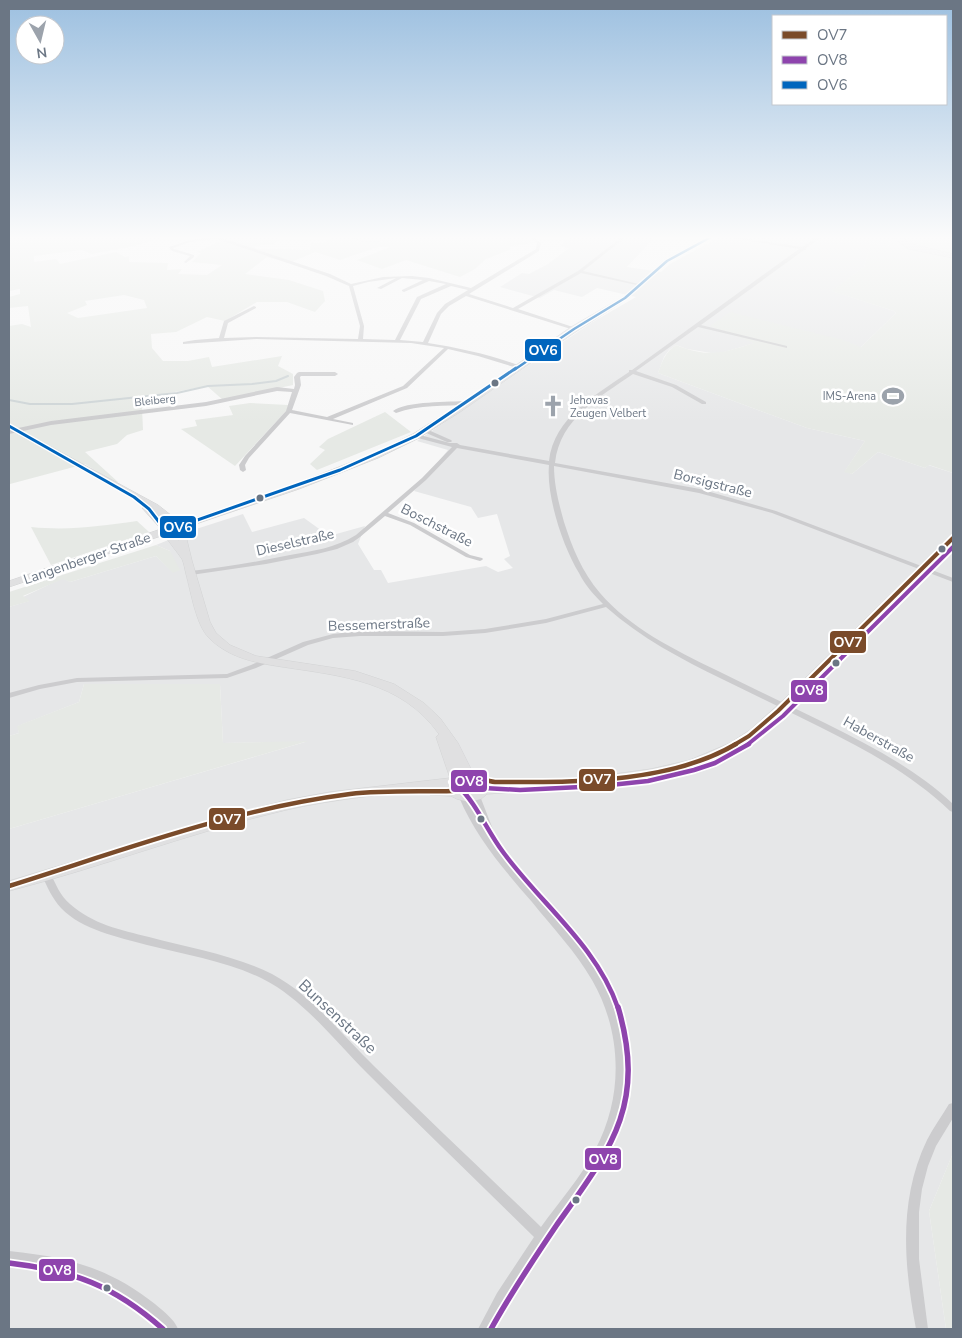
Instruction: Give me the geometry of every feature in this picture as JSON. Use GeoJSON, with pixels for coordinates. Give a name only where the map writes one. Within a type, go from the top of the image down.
{"type":"FeatureCollection","features":[{"type":"Feature","properties":{"kind":"street"},"geometry":{"type":"LineString","coordinates":[[355,299],[362,326],[360,340]]}},
{"type":"Feature","properties":{"kind":"street"},"geometry":{"type":"LineString","coordinates":[[397,341],[418,299]]}},
{"type":"Feature","properties":{"kind":"street"},"geometry":{"type":"LineString","coordinates":[[425,344],[441,311],[456,299]]}},
{"type":"Feature","properties":{"kind":"street"},"geometry":{"type":"LineString","coordinates":[[481,299],[574,329]]}},
{"type":"Feature","properties":{"kind":"street"},"geometry":{"type":"LineString","coordinates":[[513,310],[532,299]]}},
{"type":"Feature","properties":{"kind":"street","name":"Langenberger Straße"},"geometry":{"type":"LineString","coordinates":[[9,584],[340,470],[416,436],[468,403],[574,329],[623,299]]}},
{"type":"Feature","properties":{"kind":"street"},"geometry":{"type":"LineString","coordinates":[[550,464],[557,438],[572,418],[592,400],[733,299]]}},
{"type":"Feature","properties":{"kind":"street"},"geometry":{"type":"LineString","coordinates":[[221,340],[226,322],[254,307]]}},
{"type":"Feature","properties":{"kind":"street"},"geometry":{"type":"LineString","coordinates":[[697,325],[785,347]]}},
{"type":"Feature","properties":{"kind":"street"},"geometry":{"type":"LineString","coordinates":[[185,343],[221,340],[397,341],[447,348],[519,367]]}},
{"type":"Feature","properties":{"kind":"street"},"geometry":{"type":"LineString","coordinates":[[327,419],[405,386],[447,348]]}},
{"type":"Feature","properties":{"kind":"street"},"geometry":{"type":"LineString","coordinates":[[631,371],[674,386],[704,403]]}},
{"type":"Feature","properties":{"kind":"street"},"geometry":{"type":"LineString","coordinates":[[243,470],[242,465],[247,457],[289,411],[298,385],[297,377],[300,374],[334,374]]}},
{"type":"Feature","properties":{"kind":"street","name":"Bleiberg"},"geometry":{"type":"LineString","coordinates":[[11,430],[50,423],[206,404],[277,389],[295,391]]}},
{"type":"Feature","properties":{"kind":"street"},"geometry":{"type":"LineString","coordinates":[[396,411],[431,404],[468,403]]}},
{"type":"Feature","properties":{"kind":"street"},"geometry":{"type":"LineString","coordinates":[[289,411],[351,424]]}},
{"type":"Feature","properties":{"kind":"street"},"geometry":{"type":"LineString","coordinates":[[11,430],[155,507],[179,526],[205,622],[212,636],[234,651],[265,661],[355,675],[378,682],[410,699],[436,721],[454,768],[467,786],[500,856]]}},
{"type":"Feature","properties":{"kind":"street","name":"Borsigstraße"},"geometry":{"type":"LineString","coordinates":[[426,431],[457,445]]}},
{"type":"Feature","properties":{"kind":"street","name":"Borsigstraße"},"geometry":{"type":"LineString","coordinates":[[416,436],[550,464],[677,486],[737,501],[774,512],[953,580]]}},
{"type":"Feature","properties":{"kind":"street","name":"Dieselstraße"},"geometry":{"type":"LineString","coordinates":[[191,573],[254,564],[340,546],[353,540],[424,479],[457,445]]}},
{"type":"Feature","properties":{"kind":"street","name":"Haberstraße"},"geometry":{"type":"LineString","coordinates":[[550,464],[554,497],[570,547],[587,581],[607,605],[653,639],[710,670],[887,757],[917,778],[953,809]]}},
{"type":"Feature","properties":{"kind":"street"},"geometry":{"type":"LineString","coordinates":[[134,497],[149,509],[187,561]]}},
{"type":"Feature","properties":{"kind":"street","name":"Boschstraße"},"geometry":{"type":"LineString","coordinates":[[384,514],[412,524],[468,556],[480,559]]}},
{"type":"Feature","properties":{"kind":"street"},"geometry":{"type":"LineString","coordinates":[[9,886],[287,805],[352,794],[467,786],[564,783],[629,777],[691,763],[735,745],[756,731],[784,706],[953,538]]}},
{"type":"Feature","properties":{"kind":"street","name":"Bessemerstraße"},"geometry":{"type":"LineString","coordinates":[[9,696],[39,687],[77,680],[227,676],[240,673],[306,642],[331,636],[482,632],[548,621],[607,605]]}},
{"type":"Feature","properties":{"kind":"street"},"geometry":{"type":"LineString","coordinates":[[467,786],[472,818],[517,880],[593,972],[612,1007],[620,1041],[622,1075],[618,1106],[601,1152],[506,1292],[484,1329]]}},
{"type":"Feature","properties":{"kind":"street","name":"Bunsenstraße"},"geometry":{"type":"LineString","coordinates":[[47,875],[52,890],[62,905],[71,912],[101,927],[235,965],[280,984],[325,1023],[543,1237]]}},
{"type":"Feature","properties":{"kind":"street"},"geometry":{"type":"LineString","coordinates":[[922,1329],[912,1265],[912,1228],[915,1193],[932,1142],[953,1108]]}},
{"type":"Feature","properties":{"kind":"street"},"geometry":{"type":"LineString","coordinates":[[9,1257],[58,1262],[96,1274],[134,1295],[172,1329]]}},
{"type":"Feature","properties":{"kind":"shaded area"},"geometry":{"type":"Polygon","coordinates":[[[9,299],[95,299],[85,301],[87,305],[67,313],[78,318],[147,308],[144,300],[142,299],[325,299],[325,301],[315,312],[287,302],[257,302],[225,321],[207,317],[176,332],[151,334],[152,348],[163,361],[188,361],[209,357],[212,367],[282,356],[278,366],[293,374],[293,385],[223,400],[207,386],[153,396],[142,408],[143,430],[127,435],[117,444],[85,452],[118,482],[114,482],[85,464],[10,484],[9,326],[22,324],[31,327],[28,306],[9,308],[9,299]]]}},
{"type":"Feature","properties":{"kind":"shaded area"},"geometry":{"type":"Polygon","coordinates":[[[632,299],[858,299],[894,311],[896,313],[861,347],[755,343],[717,354],[687,349],[676,345],[664,357],[658,373],[807,428],[865,441],[845,471],[852,474],[878,452],[925,468],[928,465],[953,473],[953,1153],[929,1211],[946,1329],[9,1329],[9,829],[305,742],[223,743],[220,684],[84,684],[79,702],[18,726],[19,733],[9,736],[9,607],[29,601],[23,597],[63,578],[70,582],[156,556],[173,572],[170,551],[156,545],[193,530],[243,514],[252,532],[304,518],[329,536],[365,526],[358,544],[374,570],[381,570],[388,583],[486,566],[498,572],[513,568],[504,559],[510,556],[497,514],[478,518],[471,507],[414,491],[448,450],[417,441],[591,323],[632,299]]]}},
{"type":"Feature","properties":{"kind":"shaded area"},"geometry":{"type":"Polygon","coordinates":[[[858,299],[953,299],[953,473],[929,465],[925,468],[878,452],[852,474],[844,472],[865,441],[807,428],[658,373],[667,354],[676,345],[698,352],[715,353],[754,343],[710,326],[730,312],[843,340],[861,347],[896,313],[858,299]]]}},
{"type":"Feature","properties":{"kind":"shaded area"},"geometry":{"type":"Polygon","coordinates":[[[250,403],[288,405],[287,410],[235,466],[181,429],[197,426],[195,420],[233,415],[229,406],[250,403]]]}},
{"type":"Feature","properties":{"kind":"shaded area"},"geometry":{"type":"Polygon","coordinates":[[[385,412],[411,432],[317,470],[310,464],[325,450],[319,447],[328,439],[385,412]]]}},
{"type":"Feature","properties":{"kind":"shaded area"},"geometry":{"type":"Polygon","coordinates":[[[137,521],[149,532],[51,565],[31,527],[71,528],[137,521]]]}},
{"type":"Feature","properties":{"kind":"shaded area"},"geometry":{"type":"Polygon","coordinates":[[[156,545],[170,551],[180,570],[173,573],[156,556],[70,582],[63,579],[23,596],[30,601],[9,607],[9,592],[156,545]]]}},
{"type":"Feature","properties":{"kind":"shaded area"},"geometry":{"type":"Polygon","coordinates":[[[84,684],[220,684],[223,743],[308,741],[9,829],[9,736],[19,733],[17,726],[79,702],[84,684]]]}},
{"type":"Feature","properties":{"kind":"shaded area"},"geometry":{"type":"Polygon","coordinates":[[[953,1153],[953,1329],[946,1329],[929,1211],[953,1153]]]}},
{"type":"Feature","properties":{"kind":"waterway"},"geometry":{"type":"LineString","coordinates":[[9,400],[30,404],[72,404],[177,393],[208,386],[276,381],[288,376]]}},
{"type":"Feature","properties":{"kind":"transit line","name":"OV6"},"geometry":{"type":"LineString","coordinates":[[9,426],[134,497],[149,509],[166,531],[340,470],[416,436],[574,329],[623,299]]}},
{"type":"Feature","properties":{"kind":"transit line","name":"OV7"},"geometry":{"type":"LineString","coordinates":[[452,782],[457,778],[467,775],[494,782],[611,779],[657,772],[695,762],[724,751],[749,736],[778,711],[953,538]]}},
{"type":"Feature","properties":{"kind":"transit line","name":"OV8"},"geometry":{"type":"LineString","coordinates":[[491,1329],[523,1275],[608,1150],[614,1138],[625,1101],[628,1063],[623,1024],[610,988],[602,974],[574,936],[508,860],[483,823],[471,801],[458,786],[463,781],[484,788],[502,790],[625,784],[671,776],[715,763],[747,745],[777,721],[953,547]]}},
{"type":"Feature","properties":{"kind":"transit line","name":"OV7"},"geometry":{"type":"LineString","coordinates":[[9,886],[178,833],[264,810],[350,794],[453,791]]}},
{"type":"Feature","properties":{"kind":"transit line","name":"OV8"},"geometry":{"type":"LineString","coordinates":[[9,1263],[53,1270],[92,1281],[146,1313],[163,1329]]}},
{"type":"Feature","properties":{"kind":"place","name":"IMS-Arena"},"geometry":{"type":"Point","coordinates":[893,396]}},
{"type":"Feature","properties":{"kind":"place","name":"Jehovas Zeugen Velbert"},"geometry":{"type":"Point","coordinates":[553,406]}}]}
